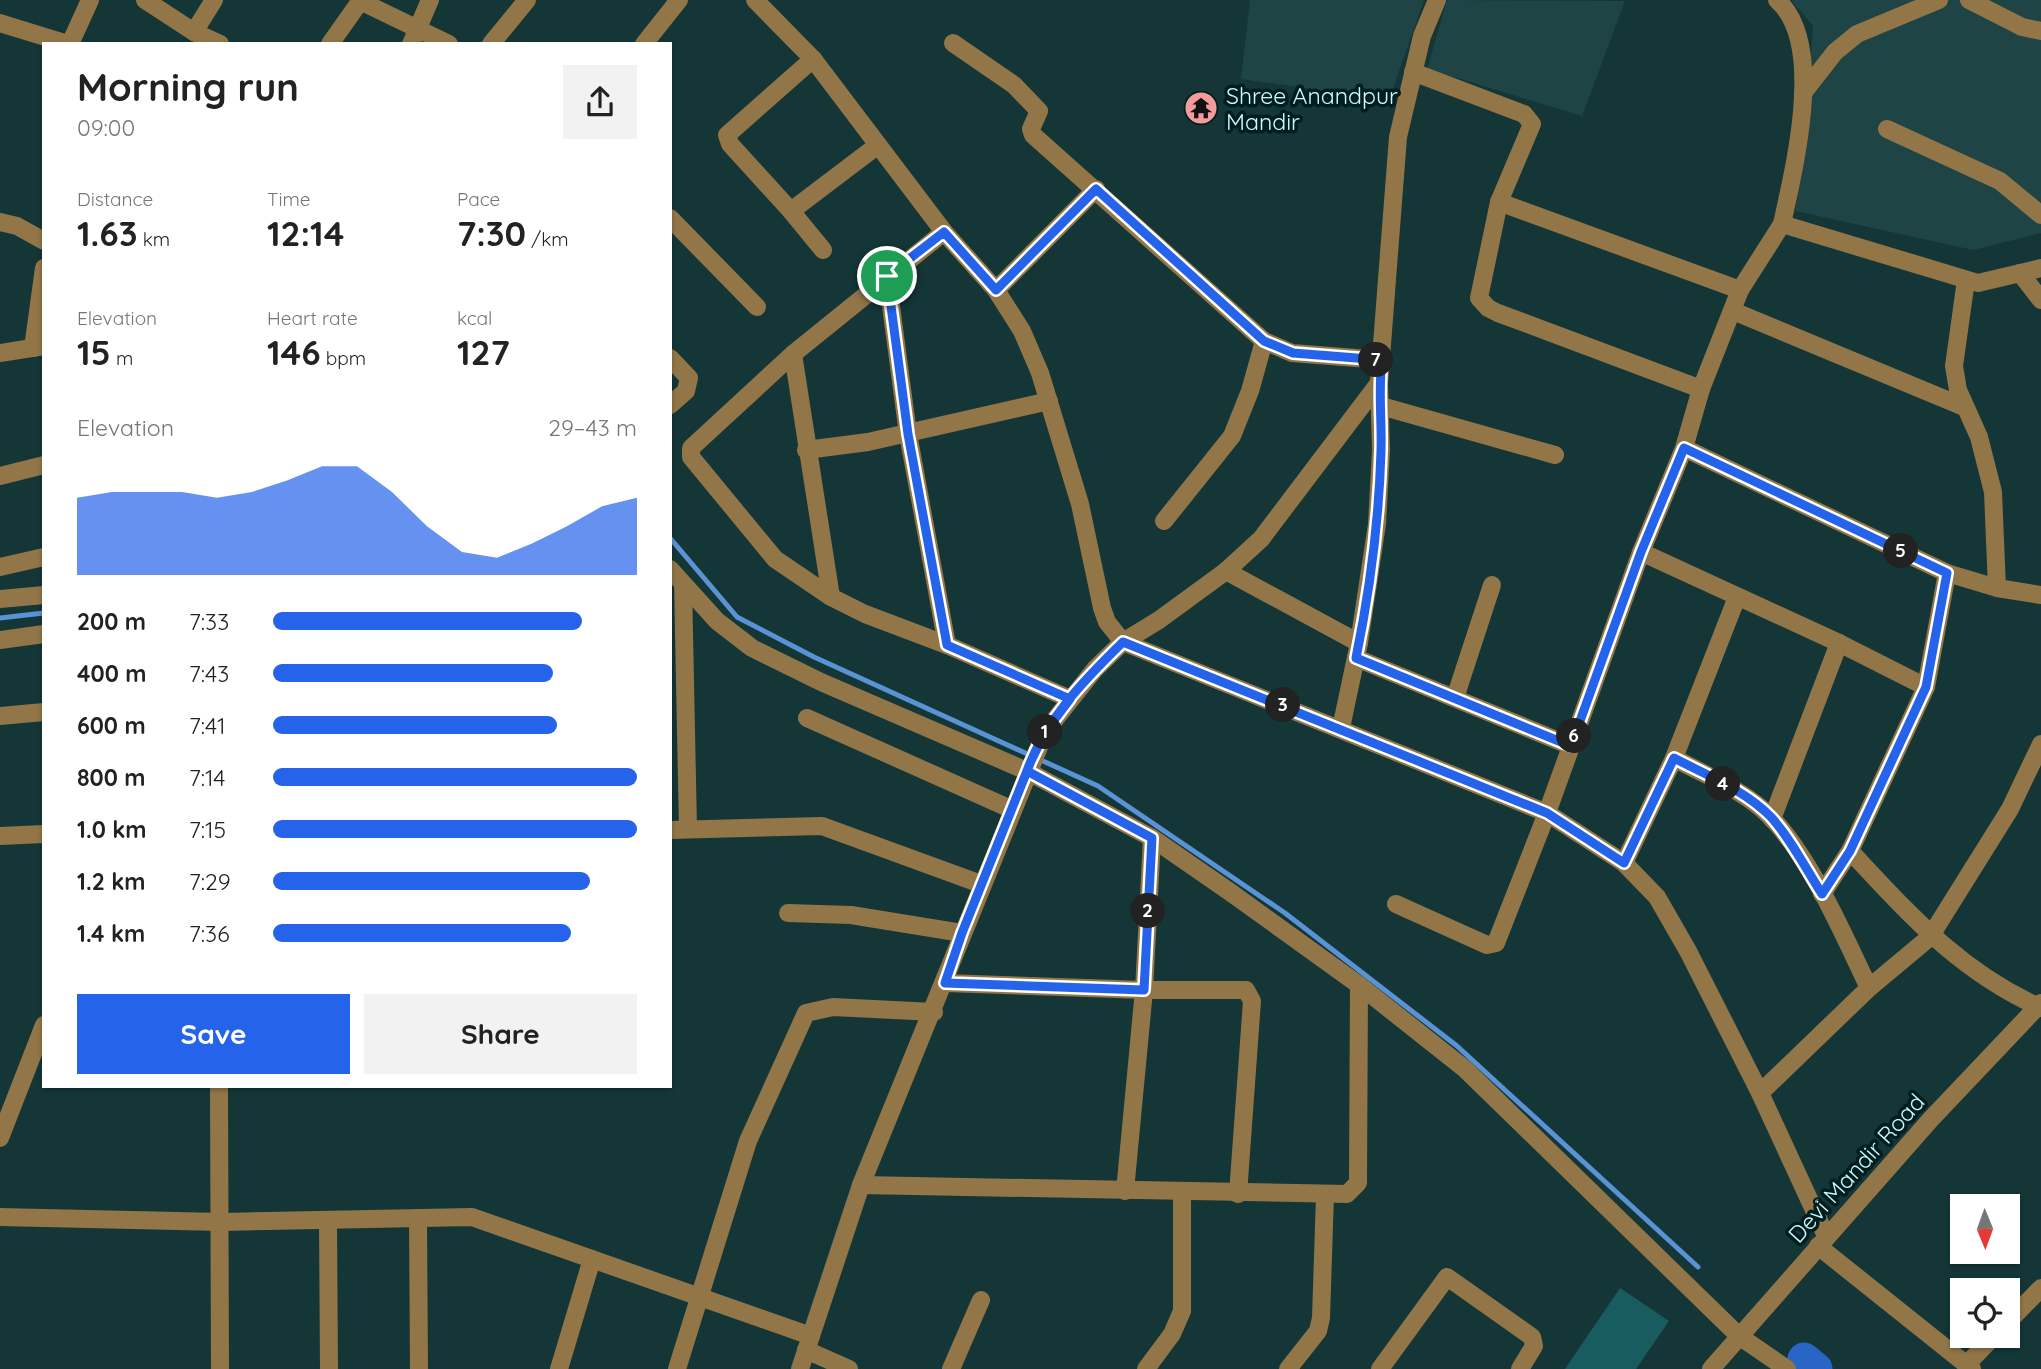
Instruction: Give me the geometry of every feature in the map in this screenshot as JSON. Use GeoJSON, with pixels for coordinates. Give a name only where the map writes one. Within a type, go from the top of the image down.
{"type":"FeatureCollection","features":[{"type":"Feature","properties":{"kind":"street"},"geometry":{"type":"LineString","coordinates":[[70,42],[90,0]]}},
{"type":"Feature","properties":{"kind":"street"},"geometry":{"type":"LineString","coordinates":[[145,0],[194,32],[216,42]]}},
{"type":"Feature","properties":{"kind":"street"},"geometry":{"type":"LineString","coordinates":[[194,32],[214,0]]}},
{"type":"Feature","properties":{"kind":"street"},"geometry":{"type":"LineString","coordinates":[[331,42],[360,0],[415,35],[441,42]]}},
{"type":"Feature","properties":{"kind":"street"},"geometry":{"type":"LineString","coordinates":[[415,35],[430,0]]}},
{"type":"Feature","properties":{"kind":"street"},"geometry":{"type":"LineString","coordinates":[[493,42],[527,0]]}},
{"type":"Feature","properties":{"kind":"street"},"geometry":{"type":"LineString","coordinates":[[645,42],[679,0]]}},
{"type":"Feature","properties":{"kind":"street"},"geometry":{"type":"LineString","coordinates":[[755,0],[813,59],[944,232],[996,290],[1022,331],[1049,401],[1080,504],[1102,608],[1107,622],[1123,642],[1547,813],[1624,863],[1657,897],[1688,951],[1760,1093],[1822,1241],[1970,1367],[1985,1348]]}},
{"type":"Feature","properties":{"kind":"street"},"geometry":{"type":"LineString","coordinates":[[1341,728],[1357,650],[1377,524],[1381,406],[1379,383],[1398,137],[1422,36],[1437,0]]}},
{"type":"Feature","properties":{"kind":"street"},"geometry":{"type":"LineString","coordinates":[[1803,93],[1835,52],[1857,34],[1939,0]]}},
{"type":"Feature","properties":{"kind":"street"},"geometry":{"type":"LineString","coordinates":[[1969,0],[2022,26],[2041,31]]}},
{"type":"Feature","properties":{"kind":"street"},"geometry":{"type":"LineString","coordinates":[[1396,904],[1487,945],[1495,944],[1547,813],[1641,552],[1684,448],[1701,389],[1740,290],[1782,224],[1800,138],[1803,93],[1799,42],[1792,17],[1779,1]]}},
{"type":"Feature","properties":{"kind":"street"},"geometry":{"type":"LineString","coordinates":[[0,23],[62,42]]}},
{"type":"Feature","properties":{"kind":"street"},"geometry":{"type":"LineString","coordinates":[[953,43],[1014,85],[1034,104],[1040,113],[1031,129],[1033,135],[1264,341],[1293,353],[1382,360]]}},
{"type":"Feature","properties":{"kind":"street"},"geometry":{"type":"LineString","coordinates":[[813,59],[727,135],[730,144],[824,250]]}},
{"type":"Feature","properties":{"kind":"street"},"geometry":{"type":"LineString","coordinates":[[1413,72],[1529,118],[1531,130],[1499,202],[1479,298],[1483,304],[1498,313],[1701,389]]}},
{"type":"Feature","properties":{"kind":"street"},"geometry":{"type":"LineString","coordinates":[[1888,129],[2000,181],[2041,215]]}},
{"type":"Feature","properties":{"kind":"street"},"geometry":{"type":"LineString","coordinates":[[791,211],[878,145]]}},
{"type":"Feature","properties":{"kind":"street"},"geometry":{"type":"LineString","coordinates":[[996,290],[1096,189]]}},
{"type":"Feature","properties":{"kind":"street"},"geometry":{"type":"LineString","coordinates":[[1499,202],[1740,290]]}},
{"type":"Feature","properties":{"kind":"street"},"geometry":{"type":"LineString","coordinates":[[672,220],[757,307]]}},
{"type":"Feature","properties":{"kind":"street"},"geometry":{"type":"LineString","coordinates":[[0,222],[17,226],[42,240]]}},
{"type":"Feature","properties":{"kind":"street"},"geometry":{"type":"LineString","coordinates":[[1782,224],[1978,283],[2041,268]]}},
{"type":"Feature","properties":{"kind":"street"},"geometry":{"type":"LineString","coordinates":[[944,232],[793,354],[691,448],[691,457],[775,559],[831,597],[865,614],[947,645],[1070,699]]}},
{"type":"Feature","properties":{"kind":"street"},"geometry":{"type":"LineString","coordinates":[[2020,273],[2041,300]]}},
{"type":"Feature","properties":{"kind":"street"},"geometry":{"type":"LineString","coordinates":[[887,276],[908,434],[947,645]]}},
{"type":"Feature","properties":{"kind":"street"},"geometry":{"type":"LineString","coordinates":[[1966,280],[1954,366],[1964,407],[1979,437],[1993,492],[1997,588]]}},
{"type":"Feature","properties":{"kind":"street"},"geometry":{"type":"LineString","coordinates":[[0,353],[38,347],[42,294]]}},
{"type":"Feature","properties":{"kind":"street"},"geometry":{"type":"LineString","coordinates":[[1733,311],[1964,407]]}},
{"type":"Feature","properties":{"kind":"street"},"geometry":{"type":"LineString","coordinates":[[1164,521],[1232,436],[1250,391],[1264,341]]}},
{"type":"Feature","properties":{"kind":"street"},"geometry":{"type":"LineString","coordinates":[[793,354],[831,597]]}},
{"type":"Feature","properties":{"kind":"street"},"geometry":{"type":"LineString","coordinates":[[672,360],[689,379],[686,391],[672,403]]}},
{"type":"Feature","properties":{"kind":"street"},"geometry":{"type":"LineString","coordinates":[[800,1369],[861,1185],[907,1066],[945,983],[981,884],[1045,732],[1070,699],[1123,642],[1159,621],[1226,571],[1276,520],[1379,383]]}},
{"type":"Feature","properties":{"kind":"street"},"geometry":{"type":"LineString","coordinates":[[806,450],[908,434],[1049,401]]}},
{"type":"Feature","properties":{"kind":"street"},"geometry":{"type":"LineString","coordinates":[[1381,406],[1555,455]]}},
{"type":"Feature","properties":{"kind":"street"},"geometry":{"type":"LineString","coordinates":[[1684,448],[1947,573],[1997,588],[2041,595]]}},
{"type":"Feature","properties":{"kind":"street"},"geometry":{"type":"LineString","coordinates":[[0,476],[42,466]]}},
{"type":"Feature","properties":{"kind":"street"},"geometry":{"type":"LineString","coordinates":[[1641,552],[1839,643],[1926,687]]}},
{"type":"Feature","properties":{"kind":"street"},"geometry":{"type":"LineString","coordinates":[[0,567],[42,557]]}},
{"type":"Feature","properties":{"kind":"street"},"geometry":{"type":"LineString","coordinates":[[672,571],[717,621],[775,660],[1029,766],[1152,838],[1359,985],[1465,1069],[1739,1336],[1761,1348],[1787,1369]]}},
{"type":"Feature","properties":{"kind":"street"},"geometry":{"type":"LineString","coordinates":[[1226,571],[1357,650],[1455,698],[1571,746]]}},
{"type":"Feature","properties":{"kind":"street"},"geometry":{"type":"LineString","coordinates":[[1822,894],[1850,851],[1926,687],[1947,573]]}},
{"type":"Feature","properties":{"kind":"street"},"geometry":{"type":"LineString","coordinates":[[683,584],[679,830],[814,825],[833,828],[981,884]]}},
{"type":"Feature","properties":{"kind":"street"},"geometry":{"type":"LineString","coordinates":[[1455,698],[1492,584]]}},
{"type":"Feature","properties":{"kind":"street"},"geometry":{"type":"LineString","coordinates":[[0,599],[42,595]]}},
{"type":"Feature","properties":{"kind":"street"},"geometry":{"type":"LineString","coordinates":[[1624,863],[1674,758],[1737,597]]}},
{"type":"Feature","properties":{"kind":"street"},"geometry":{"type":"LineString","coordinates":[[0,639],[42,634]]}},
{"type":"Feature","properties":{"kind":"street"},"geometry":{"type":"LineString","coordinates":[[1772,819],[1839,643]]}},
{"type":"Feature","properties":{"kind":"street"},"geometry":{"type":"LineString","coordinates":[[0,716],[42,712]]}},
{"type":"Feature","properties":{"kind":"street"},"geometry":{"type":"LineString","coordinates":[[807,718],[1013,810]]}},
{"type":"Feature","properties":{"kind":"street"},"geometry":{"type":"LineString","coordinates":[[1760,1093],[1869,988],[1930,937],[2010,809],[2041,744]]}},
{"type":"Feature","properties":{"kind":"street"},"geometry":{"type":"LineString","coordinates":[[1674,758],[1733,789],[1772,819],[1822,894],[1869,988]]}},
{"type":"Feature","properties":{"kind":"street"},"geometry":{"type":"LineString","coordinates":[[0,836],[42,834]]}},
{"type":"Feature","properties":{"kind":"street"},"geometry":{"type":"LineString","coordinates":[[1125,1191],[1144,990],[1152,838]]}},
{"type":"Feature","properties":{"kind":"street"},"geometry":{"type":"LineString","coordinates":[[1850,851],[1930,937],[1977,972],[2040,1006]]}},
{"type":"Feature","properties":{"kind":"street"},"geometry":{"type":"LineString","coordinates":[[788,913],[851,915],[962,933]]}},
{"type":"Feature","properties":{"kind":"street"},"geometry":{"type":"LineString","coordinates":[[945,983],[1144,990],[1239,989],[1251,996],[1238,1194]]}},
{"type":"Feature","properties":{"kind":"street"},"geometry":{"type":"LineString","coordinates":[[861,1185],[1347,1194],[1358,1183],[1359,985]]}},
{"type":"Feature","properties":{"kind":"street","name":"Devi Mandir Road"},"geometry":{"type":"LineString","coordinates":[[1711,1369],[1822,1241],[2040,1006]]}},
{"type":"Feature","properties":{"kind":"street"},"geometry":{"type":"LineString","coordinates":[[677,1369],[748,1141],[806,1013],[813,1009],[834,1007],[933,1012]]}},
{"type":"Feature","properties":{"kind":"street"},"geometry":{"type":"LineString","coordinates":[[0,1138],[42,1031]]}},
{"type":"Feature","properties":{"kind":"street"},"geometry":{"type":"LineString","coordinates":[[219,1088],[220,1369]]}},
{"type":"Feature","properties":{"kind":"street"},"geometry":{"type":"LineString","coordinates":[[1146,1369],[1172,1334],[1182,1311],[1182,1193]]}},
{"type":"Feature","properties":{"kind":"street"},"geometry":{"type":"LineString","coordinates":[[1288,1369],[1313,1339],[1321,1318],[1325,1195]]}},
{"type":"Feature","properties":{"kind":"street"},"geometry":{"type":"LineString","coordinates":[[0,1217],[221,1222],[472,1217],[700,1297],[809,1343],[849,1369]]}},
{"type":"Feature","properties":{"kind":"street"},"geometry":{"type":"LineString","coordinates":[[418,1218],[419,1369]]}},
{"type":"Feature","properties":{"kind":"street"},"geometry":{"type":"LineString","coordinates":[[328,1220],[329,1369]]}},
{"type":"Feature","properties":{"kind":"street"},"geometry":{"type":"LineString","coordinates":[[559,1369],[592,1259]]}},
{"type":"Feature","properties":{"kind":"street"},"geometry":{"type":"LineString","coordinates":[[1380,1369],[1447,1277],[1532,1337],[1534,1346],[1520,1369]]}},
{"type":"Feature","properties":{"kind":"street"},"geometry":{"type":"LineString","coordinates":[[2020,1310],[2041,1289]]}},
{"type":"Feature","properties":{"kind":"street"},"geometry":{"type":"LineString","coordinates":[[951,1369],[981,1300]]}},
{"type":"Feature","properties":{"kind":"street"},"geometry":{"type":"LineString","coordinates":[[1760,1369],[1761,1348]]}},
{"type":"Feature","properties":{"kind":"shaded area"},"geometry":{"type":"Polygon","coordinates":[[[1250,0],[1424,0],[1389,100],[1241,79],[1250,0]]]}},
{"type":"Feature","properties":{"kind":"shaded area"},"geometry":{"type":"Polygon","coordinates":[[[1447,0],[1625,1],[1582,116],[1427,69],[1447,0]]]}},
{"type":"Feature","properties":{"kind":"shaded area"},"geometry":{"type":"Polygon","coordinates":[[[1791,0],[2041,0],[2041,233],[1973,250],[1795,211],[1805,139],[1813,26],[1791,0]]]}},
{"type":"Feature","properties":{"kind":"building"},"geometry":{"type":"Polygon","coordinates":[[[1620,1288],[1669,1321],[1636,1369],[1565,1369],[1620,1288]]]}},
{"type":"Feature","properties":{"kind":"waterway"},"geometry":{"type":"LineString","coordinates":[[672,540],[737,617],[814,657],[1098,786],[1285,913],[1457,1046],[1698,1267]]}},
{"type":"Feature","properties":{"kind":"waterway"},"geometry":{"type":"LineString","coordinates":[[0,618],[42,613]]}},
{"type":"Feature","properties":{"kind":"waterway"},"geometry":{"type":"LineString","coordinates":[[1804,1359],[1816,1369]]}},
{"type":"Feature","properties":{"kind":"place","name":"Shree Anandpur Mandir"},"geometry":{"type":"Point","coordinates":[1201,108]}},
{"type":"Feature","properties":{"kind":"route"},"geometry":{"type":"LineString","coordinates":[[887,276],[908,434],[947,645],[1070,699],[1045,732],[1031,761],[962,933],[945,983],[1144,990],[1152,838],[1027,771],[1045,732],[1095,669],[1123,642],[1547,813],[1591,839],[1624,863],[1674,758],[1733,789],[1772,819],[1822,894],[1850,851],[1926,687],[1947,573],[1684,448],[1641,552],[1571,746],[1356,658],[1377,524],[1381,450],[1379,383],[1382,360],[1293,353],[1264,341],[1096,189],[996,290],[944,232],[887,276]]}}]}
